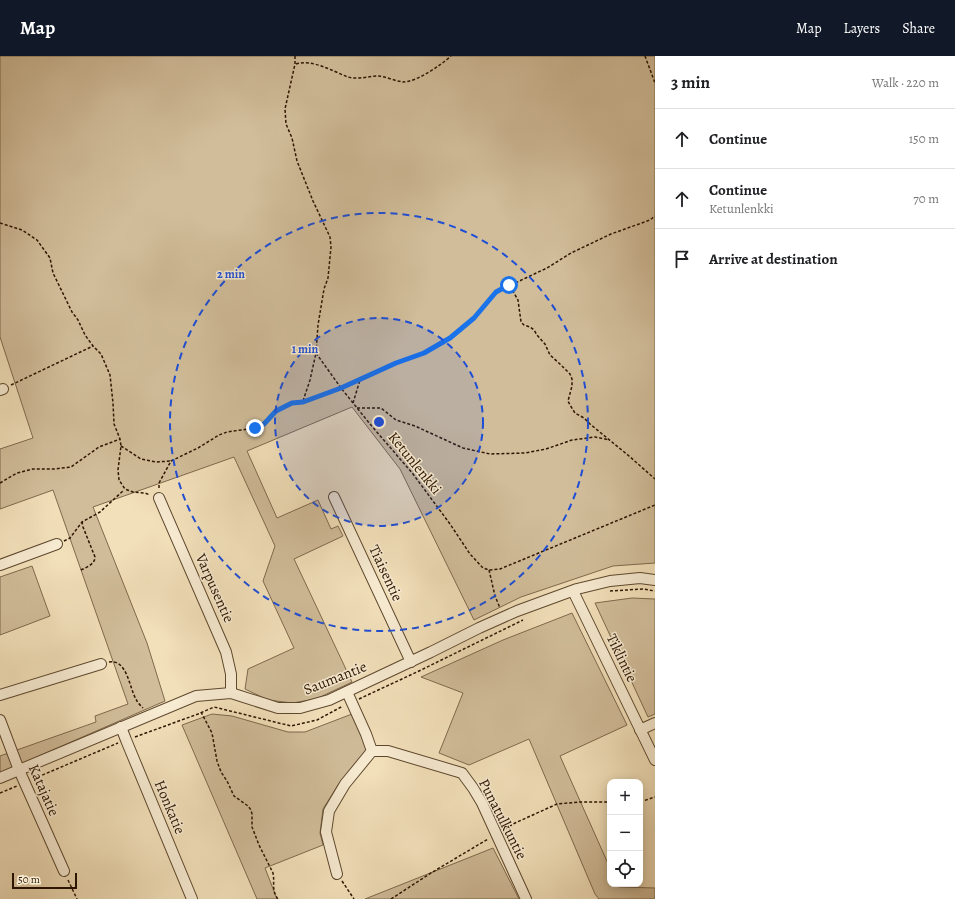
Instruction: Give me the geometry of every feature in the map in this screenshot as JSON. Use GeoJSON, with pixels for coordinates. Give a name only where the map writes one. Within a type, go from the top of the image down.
{"type":"FeatureCollection","features":[{"type":"Feature","properties":{"kind":"street","name":"Tiaisentie"},"geometry":{"type":"LineString","coordinates":[[334,497],[412,662]]}},
{"type":"Feature","properties":{"kind":"street","name":"Varpusentie"},"geometry":{"type":"LineString","coordinates":[[159,498],[226,652],[231,674],[231,694]]}},
{"type":"Feature","properties":{"kind":"street"},"geometry":{"type":"LineString","coordinates":[[0,565],[57,544]]}},
{"type":"Feature","properties":{"kind":"street","name":"Saumantie"},"geometry":{"type":"LineString","coordinates":[[0,778],[196,696],[231,694],[278,708],[300,708],[329,700],[347,692],[517,611],[573,591],[610,581],[640,578],[655,580]]}},
{"type":"Feature","properties":{"kind":"street","name":"Tiklintie"},"geometry":{"type":"LineString","coordinates":[[573,591],[655,760]]}},
{"type":"Feature","properties":{"kind":"street"},"geometry":{"type":"LineString","coordinates":[[0,695],[101,664]]}},
{"type":"Feature","properties":{"kind":"street"},"geometry":{"type":"LineString","coordinates":[[337,874],[326,832],[329,811],[345,784],[372,751],[347,692]]}},
{"type":"Feature","properties":{"kind":"street","name":"Katajatie"},"geometry":{"type":"LineString","coordinates":[[0,720],[19,770],[64,871]]}},
{"type":"Feature","properties":{"kind":"street"},"geometry":{"type":"LineString","coordinates":[[640,730],[655,723]]}},
{"type":"Feature","properties":{"kind":"street","name":"Honkatie"},"geometry":{"type":"LineString","coordinates":[[121,727],[192,899]]}},
{"type":"Feature","properties":{"kind":"street","name":"Punatulkuntie"},"geometry":{"type":"LineString","coordinates":[[372,751],[388,751],[462,773],[482,803],[526,899]]}},
{"type":"Feature","properties":{"kind":"path"},"geometry":{"type":"LineString","coordinates":[[295,56],[295,64],[286,109],[286,124],[292,138],[297,161],[313,201],[330,237],[331,247],[328,278],[324,289],[319,320],[316,353],[303,402]]}},
{"type":"Feature","properties":{"kind":"path"},"geometry":{"type":"LineString","coordinates":[[295,64],[314,64],[351,78],[380,76],[404,82],[417,79],[434,69],[451,56]]}},
{"type":"Feature","properties":{"kind":"path"},"geometry":{"type":"LineString","coordinates":[[645,56],[655,83]]}},
{"type":"Feature","properties":{"kind":"path"},"geometry":{"type":"LineString","coordinates":[[121,446],[141,459],[156,462],[171,461],[223,434],[255,428],[264,424],[276,411],[292,403],[303,402],[341,388],[396,363],[424,353],[450,338],[474,318],[496,292],[546,268],[571,253],[611,234],[650,220],[655,216]]}},
{"type":"Feature","properties":{"kind":"path"},"geometry":{"type":"LineString","coordinates":[[0,223],[22,230],[37,240],[50,258],[57,283],[72,312],[78,320],[85,335],[101,354],[110,375],[114,424],[121,446],[118,470],[119,480],[125,489],[133,492],[145,493],[159,498],[159,484],[171,461]]}},
{"type":"Feature","properties":{"kind":"path"},"geometry":{"type":"LineString","coordinates":[[509,285],[518,300],[522,322],[524,325],[534,330],[536,335],[545,344],[550,355],[570,374],[572,386],[568,400],[575,413],[584,418],[655,479]]}},
{"type":"Feature","properties":{"kind":"path"},"geometry":{"type":"LineString","coordinates":[[2,389],[93,346]]}},
{"type":"Feature","properties":{"kind":"path","name":"Ketunlenkki"},"geometry":{"type":"LineString","coordinates":[[316,353],[356,408],[413,474],[470,554],[483,568],[489,570]]}},
{"type":"Feature","properties":{"kind":"path"},"geometry":{"type":"LineString","coordinates":[[353,404],[360,380]]}},
{"type":"Feature","properties":{"kind":"path"},"geometry":{"type":"LineString","coordinates":[[356,408],[380,408],[396,420],[415,426],[463,448],[490,454],[525,453],[546,449],[572,440],[595,437],[610,440]]}},
{"type":"Feature","properties":{"kind":"path"},"geometry":{"type":"LineString","coordinates":[[0,483],[17,474],[33,469],[71,467],[99,447],[120,439]]}},
{"type":"Feature","properties":{"kind":"path"},"geometry":{"type":"LineString","coordinates":[[57,544],[70,538],[82,522],[100,512],[125,489]]}},
{"type":"Feature","properties":{"kind":"path"},"geometry":{"type":"LineString","coordinates":[[504,617],[495,596],[489,570],[500,569],[655,505]]}},
{"type":"Feature","properties":{"kind":"path"},"geometry":{"type":"LineString","coordinates":[[81,570],[93,562],[96,557],[82,522]]}},
{"type":"Feature","properties":{"kind":"path"},"geometry":{"type":"LineString","coordinates":[[606,591],[644,589],[655,591]]}},
{"type":"Feature","properties":{"kind":"path"},"geometry":{"type":"LineString","coordinates":[[0,793],[126,740],[214,707],[291,726],[317,720],[522,620]]}},
{"type":"Feature","properties":{"kind":"path"},"geometry":{"type":"LineString","coordinates":[[101,664],[111,661],[122,666],[136,700],[148,716]]}},
{"type":"Feature","properties":{"kind":"path"},"geometry":{"type":"LineString","coordinates":[[201,712],[212,733],[220,772],[227,781],[234,796],[251,810],[252,827],[273,873],[274,892],[278,899]]}},
{"type":"Feature","properties":{"kind":"path"},"geometry":{"type":"LineString","coordinates":[[643,800],[655,797]]}},
{"type":"Feature","properties":{"kind":"path"},"geometry":{"type":"LineString","coordinates":[[64,871],[76,899]]}},
{"type":"Feature","properties":{"kind":"path"},"geometry":{"type":"LineString","coordinates":[[337,874],[354,899]]}},
{"type":"Feature","properties":{"kind":"shaded area"},"geometry":{"type":"Polygon","coordinates":[[[0,56],[655,56],[655,563],[613,566],[521,597],[474,620],[400,469],[352,407],[247,451],[277,518],[318,500],[331,529],[338,526],[343,536],[294,559],[352,682],[316,699],[292,703],[268,700],[245,689],[248,669],[294,648],[263,581],[275,546],[234,457],[93,507],[147,643],[165,701],[0,773],[0,756],[96,722],[95,716],[128,704],[53,490],[0,509],[0,449],[33,438],[0,337],[0,56]]]}},
{"type":"Feature","properties":{"kind":"shaded area"},"geometry":{"type":"Polygon","coordinates":[[[32,566],[50,616],[0,635],[0,577],[32,566]]]}},
{"type":"Feature","properties":{"kind":"shaded area"},"geometry":{"type":"Polygon","coordinates":[[[632,598],[655,599],[655,714],[648,717],[595,603],[632,598]]]}},
{"type":"Feature","properties":{"kind":"shaded area"},"geometry":{"type":"Polygon","coordinates":[[[572,613],[627,725],[560,756],[607,861],[607,887],[655,888],[655,899],[599,899],[595,894],[529,739],[469,765],[439,753],[463,693],[421,677],[503,640],[572,613]]]}},
{"type":"Feature","properties":{"kind":"shaded area"},"geometry":{"type":"Polygon","coordinates":[[[212,714],[232,716],[288,732],[305,732],[352,714],[361,731],[367,750],[338,785],[323,809],[320,833],[323,845],[265,868],[277,899],[257,899],[182,725],[212,714]]]}},
{"type":"Feature","properties":{"kind":"shaded area"},"geometry":{"type":"Polygon","coordinates":[[[493,848],[519,899],[365,899],[493,848]]]}},
{"type":"Feature","properties":{"kind":"route"},"geometry":{"type":"LineString","coordinates":[[255,428],[264,424],[276,411],[292,403],[303,402],[330,393],[396,363],[424,353],[450,338],[474,318],[496,292],[509,285]]}}]}
